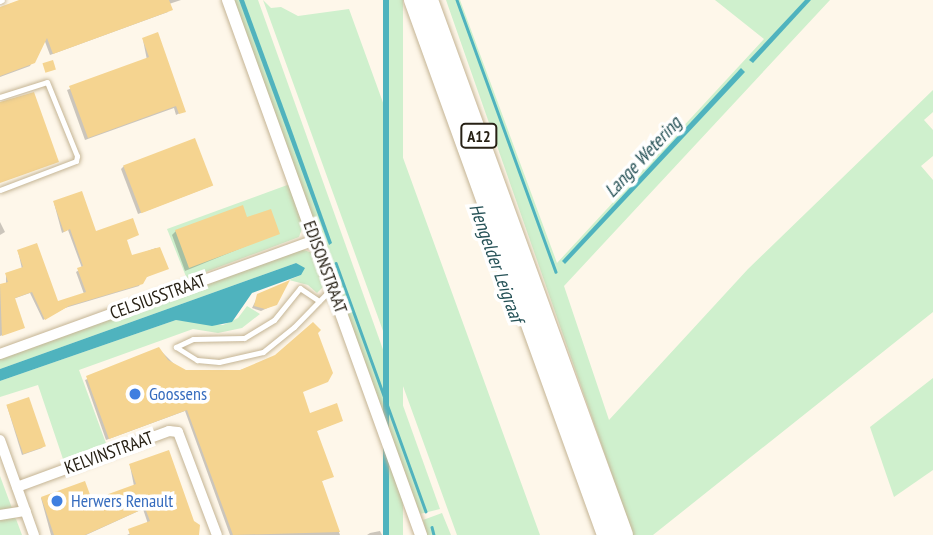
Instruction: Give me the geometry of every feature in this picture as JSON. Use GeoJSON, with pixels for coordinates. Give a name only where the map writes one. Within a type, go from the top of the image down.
{"type":"FeatureCollection","features":[{"type":"Feature","properties":{"kind":"highway","name":"A12"},"geometry":{"type":"LineString","coordinates":[[413,0],[606,535]]}},
{"type":"Feature","properties":{"kind":"highway","name":"A12"},"geometry":{"type":"LineString","coordinates":[[429,0],[624,535]]}},
{"type":"Feature","properties":{"kind":"street","name":"EDISONSTRAAT"},"geometry":{"type":"LineString","coordinates":[[228,0],[421,535]]}},
{"type":"Feature","properties":{"kind":"street","name":"CELSIUSSTRAAT"},"geometry":{"type":"LineString","coordinates":[[0,354],[315,240]]}},
{"type":"Feature","properties":{"kind":"street","name":"KELVINSTRAAT"},"geometry":{"type":"LineString","coordinates":[[17,487],[169,431],[178,432],[216,535]]}},
{"type":"Feature","properties":{"kind":"street"},"geometry":{"type":"LineString","coordinates":[[0,440],[34,535]]}},
{"type":"Feature","properties":{"kind":"street"},"geometry":{"type":"LineString","coordinates":[[0,514],[26,511]]}},
{"type":"Feature","properties":{"kind":"lane"},"geometry":{"type":"LineString","coordinates":[[0,97],[47,82],[77,156],[76,162],[0,190]]}},
{"type":"Feature","properties":{"kind":"lane"},"geometry":{"type":"LineString","coordinates":[[319,301],[300,288],[274,320],[244,338],[193,340],[176,347],[197,360],[241,359],[264,352],[319,301],[332,287]]}},
{"type":"Feature","properties":{"kind":"green space"},"geometry":{"type":"Polygon","coordinates":[[[233,0],[258,0],[440,509],[420,514],[233,0]]]}},
{"type":"Feature","properties":{"kind":"green space"},"geometry":{"type":"Polygon","coordinates":[[[263,0],[271,8],[281,7],[298,16],[349,9],[540,535],[457,535],[263,0]]]}},
{"type":"Feature","properties":{"kind":"green space"},"geometry":{"type":"Polygon","coordinates":[[[389,0],[403,0],[403,535],[389,535],[389,0]]]}},
{"type":"Feature","properties":{"kind":"green space"},"geometry":{"type":"Polygon","coordinates":[[[446,0],[460,0],[557,263],[764,39],[715,0],[830,0],[564,286],[609,420],[748,269],[933,90],[933,112],[924,120],[933,130],[933,156],[921,166],[933,180],[933,312],[653,535],[633,535],[446,0]]]}},
{"type":"Feature","properties":{"kind":"green space"},"geometry":{"type":"Polygon","coordinates":[[[290,184],[304,223],[299,237],[187,279],[167,229],[290,184]]]}},
{"type":"Feature","properties":{"kind":"green space"},"geometry":{"type":"Polygon","coordinates":[[[300,249],[313,253],[325,285],[317,293],[308,285],[289,280],[301,275],[296,263],[0,369],[0,359],[300,249]]]}},
{"type":"Feature","properties":{"kind":"green space"},"geometry":{"type":"Polygon","coordinates":[[[247,306],[260,314],[242,328],[218,333],[193,329],[79,370],[107,446],[64,462],[38,385],[0,397],[0,381],[176,320],[223,325],[238,318],[247,306]]]}},
{"type":"Feature","properties":{"kind":"green space"},"geometry":{"type":"Polygon","coordinates":[[[933,378],[933,470],[894,497],[870,427],[933,378]]]}},
{"type":"Feature","properties":{"kind":"green space"},"geometry":{"type":"Polygon","coordinates":[[[0,476],[13,511],[8,513],[16,519],[22,535],[0,535],[0,476]]]}},
{"type":"Feature","properties":{"kind":"green space"},"geometry":{"type":"Polygon","coordinates":[[[442,513],[451,535],[427,535],[423,520],[442,513]]]}},
{"type":"Feature","properties":{"kind":"water"},"geometry":{"type":"Polygon","coordinates":[[[239,0],[244,0],[332,243],[329,245],[239,0]]]}},
{"type":"Feature","properties":{"kind":"water"},"geometry":{"type":"Polygon","coordinates":[[[383,0],[389,0],[389,535],[383,535],[383,0]]]}},
{"type":"Feature","properties":{"kind":"water"},"geometry":{"type":"Polygon","coordinates":[[[805,0],[811,0],[753,63],[749,60],[805,0]]]}},
{"type":"Feature","properties":{"kind":"water"},"geometry":{"type":"Polygon","coordinates":[[[741,68],[745,72],[565,264],[562,261],[741,68]]]}},
{"type":"Feature","properties":{"kind":"water"},"geometry":{"type":"Polygon","coordinates":[[[296,263],[305,268],[301,275],[252,293],[232,322],[212,326],[176,320],[0,381],[0,369],[296,263]]]}},
{"type":"Feature","properties":{"kind":"building"},"geometry":{"type":"Polygon","coordinates":[[[19,0],[169,0],[173,10],[53,54],[47,38],[35,63],[0,76],[0,7],[19,0]]]}},
{"type":"Feature","properties":{"kind":"building"},"geometry":{"type":"Polygon","coordinates":[[[158,32],[186,112],[179,114],[176,106],[88,138],[69,86],[149,57],[142,38],[158,32]]]}},
{"type":"Feature","properties":{"kind":"building"},"geometry":{"type":"Polygon","coordinates":[[[53,60],[56,70],[45,73],[42,63],[53,60]]]}},
{"type":"Feature","properties":{"kind":"building"},"geometry":{"type":"Polygon","coordinates":[[[34,92],[59,162],[0,183],[0,102],[34,92]]]}},
{"type":"Feature","properties":{"kind":"building"},"geometry":{"type":"Polygon","coordinates":[[[195,138],[213,186],[141,213],[123,166],[195,138]]]}},
{"type":"Feature","properties":{"kind":"building"},"geometry":{"type":"Polygon","coordinates":[[[82,191],[96,231],[133,218],[139,235],[127,240],[132,255],[160,247],[169,269],[147,277],[143,284],[69,306],[45,320],[32,292],[15,298],[25,328],[2,336],[0,284],[8,282],[5,273],[23,267],[17,250],[37,243],[58,301],[86,292],[77,268],[83,266],[70,229],[64,232],[53,201],[82,191]]]}},
{"type":"Feature","properties":{"kind":"building"},"geometry":{"type":"Polygon","coordinates":[[[243,205],[247,217],[271,209],[280,234],[189,268],[175,230],[243,205]]]}},
{"type":"Feature","properties":{"kind":"building"},"geometry":{"type":"Polygon","coordinates":[[[290,280],[277,305],[265,309],[254,306],[257,294],[290,280]]]}},
{"type":"Feature","properties":{"kind":"building"},"geometry":{"type":"Polygon","coordinates":[[[313,322],[321,330],[318,333],[333,373],[328,382],[303,392],[310,413],[337,403],[343,421],[317,431],[334,477],[322,481],[340,532],[233,535],[187,410],[109,439],[86,376],[159,347],[168,360],[186,370],[240,370],[275,355],[313,322]]]}},
{"type":"Feature","properties":{"kind":"building"},"geometry":{"type":"Polygon","coordinates":[[[29,397],[46,446],[23,454],[6,405],[29,397]]]}},
{"type":"Feature","properties":{"kind":"building"},"geometry":{"type":"Polygon","coordinates":[[[169,450],[194,521],[200,525],[199,535],[130,535],[128,529],[150,521],[145,508],[85,535],[54,535],[41,497],[85,481],[92,500],[136,484],[129,464],[169,450]]]}},
{"type":"Feature","properties":{"kind":"waterway"},"geometry":{"type":"LineString","coordinates":[[457,0],[556,272]]}},
{"type":"Feature","properties":{"kind":"waterway"},"geometry":{"type":"LineString","coordinates":[[336,263],[426,511]]}},
{"type":"Feature","properties":{"kind":"waterway"},"geometry":{"type":"LineString","coordinates":[[432,527],[434,535]]}},
{"type":"Feature","properties":{"kind":"place","name":"Goossens"},"geometry":{"type":"Point","coordinates":[135,394]}},
{"type":"Feature","properties":{"kind":"place","name":"Herwers Renault"},"geometry":{"type":"Point","coordinates":[57,501]}},
{"type":"Feature","properties":{"kind":"water label","name":"Lange Wetering"},"geometry":{"type":"Point","coordinates":[643,157]}},
{"type":"Feature","properties":{"kind":"water label","name":"Hengelder Leigraaf"},"geometry":{"type":"Point","coordinates":[496,263]}}]}
